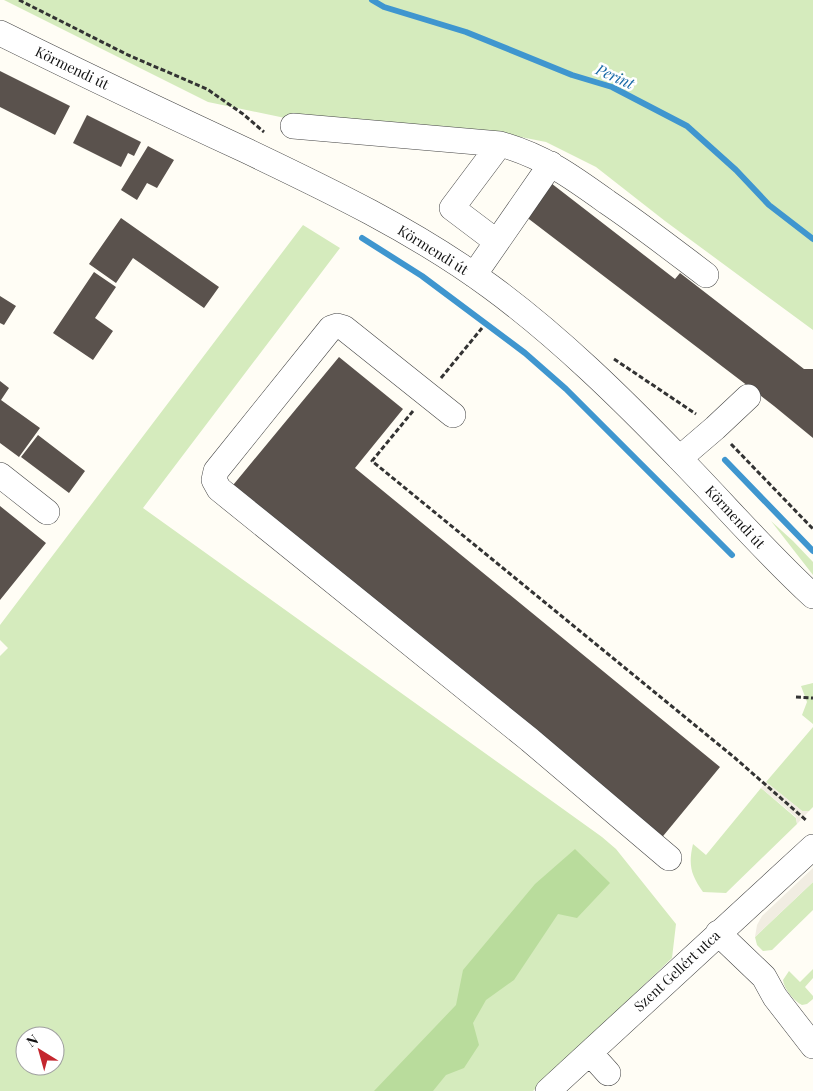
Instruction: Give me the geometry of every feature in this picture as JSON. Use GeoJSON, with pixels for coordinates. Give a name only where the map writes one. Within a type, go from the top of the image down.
{"type":"FeatureCollection","features":[{"type":"Feature","properties":{"kind":"street","name":"Körmendi út"},"geometry":{"type":"LineString","coordinates":[[0,33],[347,200],[415,237],[474,275],[549,334],[620,399],[680,458],[790,575],[813,596]]}},
{"type":"Feature","properties":{"kind":"street"},"geometry":{"type":"LineString","coordinates":[[293,126],[500,144],[536,156],[551,164],[637,222],[706,275]]}},
{"type":"Feature","properties":{"kind":"street"},"geometry":{"type":"LineString","coordinates":[[497,242],[452,208],[500,144]]}},
{"type":"Feature","properties":{"kind":"street"},"geometry":{"type":"LineString","coordinates":[[474,275],[551,164]]}},
{"type":"Feature","properties":{"kind":"street"},"geometry":{"type":"LineString","coordinates":[[453,415],[344,328],[336,326],[331,328],[216,471],[214,480],[219,489],[530,740],[669,858]]}},
{"type":"Feature","properties":{"kind":"street"},"geometry":{"type":"LineString","coordinates":[[680,458],[716,428],[748,397]]}},
{"type":"Feature","properties":{"kind":"street"},"geometry":{"type":"LineString","coordinates":[[0,476],[47,512]]}},
{"type":"Feature","properties":{"kind":"street","name":"Körmendi út"},"geometry":{"type":"LineString","coordinates":[[790,575],[813,604]]}},
{"type":"Feature","properties":{"kind":"street","name":"Szent Gellért utca"},"geometry":{"type":"LineString","coordinates":[[548,1091],[811,848]]}},
{"type":"Feature","properties":{"kind":"street"},"geometry":{"type":"LineString","coordinates":[[718,933],[764,977],[775,997],[813,1046]]}},
{"type":"Feature","properties":{"kind":"street"},"geometry":{"type":"LineString","coordinates":[[590,1053],[608,1073]]}},
{"type":"Feature","properties":{"kind":"path"},"geometry":{"type":"LineString","coordinates":[[19,0],[128,55],[207,89],[271,136]]}},
{"type":"Feature","properties":{"kind":"path"},"geometry":{"type":"LineString","coordinates":[[482,328],[372,461],[735,758],[807,821]]}},
{"type":"Feature","properties":{"kind":"path"},"geometry":{"type":"LineString","coordinates":[[796,698],[813,698]]}},
{"type":"Feature","properties":{"kind":"green space"},"geometry":{"type":"Polygon","coordinates":[[[4,0],[813,0],[813,330],[665,221],[596,167],[546,142],[501,133],[309,123],[208,102],[4,0]]]}},
{"type":"Feature","properties":{"kind":"green space"},"geometry":{"type":"Polygon","coordinates":[[[303,225],[340,248],[143,508],[602,837],[616,849],[676,924],[672,958],[533,1091],[0,1091],[0,656],[8,648],[0,640],[0,625],[303,225]]]}},
{"type":"Feature","properties":{"kind":"green space"},"geometry":{"type":"Polygon","coordinates":[[[771,521],[813,562],[813,575],[771,521]]]}},
{"type":"Feature","properties":{"kind":"green space"},"geometry":{"type":"Polygon","coordinates":[[[813,683],[813,724],[802,715],[807,702],[801,686],[813,683]]]}},
{"type":"Feature","properties":{"kind":"green space"},"geometry":{"type":"Polygon","coordinates":[[[813,727],[813,807],[809,811],[802,811],[766,782],[813,727]]]}},
{"type":"Feature","properties":{"kind":"green space"},"geometry":{"type":"Polygon","coordinates":[[[761,788],[796,818],[797,824],[726,893],[703,892],[692,870],[693,844],[706,855],[761,788]]]}},
{"type":"Feature","properties":{"kind":"green space"},"geometry":{"type":"Polygon","coordinates":[[[575,849],[610,883],[577,918],[558,914],[514,980],[486,1000],[473,1023],[479,1045],[464,1068],[446,1075],[433,1091],[374,1091],[456,1005],[463,970],[535,884],[575,849]]]}},
{"type":"Feature","properties":{"kind":"green space"},"geometry":{"type":"Polygon","coordinates":[[[813,882],[813,910],[772,950],[763,951],[757,945],[755,937],[813,882]]]}},
{"type":"Feature","properties":{"kind":"green space"},"geometry":{"type":"Polygon","coordinates":[[[813,969],[813,978],[805,987],[813,996],[813,999],[807,1004],[802,1005],[790,994],[783,980],[789,971],[800,982],[813,969]]]}},
{"type":"Feature","properties":{"kind":"shaded area"},"geometry":{"type":"Polygon","coordinates":[[[766,782],[802,811],[809,811],[797,824],[796,817],[761,788],[766,782]]]}},
{"type":"Feature","properties":{"kind":"shaded area"},"geometry":{"type":"Polygon","coordinates":[[[813,868],[813,882],[755,937],[757,925],[762,916],[813,868]]]}},
{"type":"Feature","properties":{"kind":"building"},"geometry":{"type":"Polygon","coordinates":[[[0,71],[70,106],[55,135],[0,107],[0,71]]]}},
{"type":"Feature","properties":{"kind":"building"},"geometry":{"type":"Polygon","coordinates":[[[87,115],[141,142],[134,156],[128,153],[121,167],[73,143],[87,115]]]}},
{"type":"Feature","properties":{"kind":"building"},"geometry":{"type":"Polygon","coordinates":[[[148,146],[174,160],[157,188],[147,183],[137,200],[121,190],[148,146]]]}},
{"type":"Feature","properties":{"kind":"building"},"geometry":{"type":"Polygon","coordinates":[[[547,180],[675,279],[680,273],[804,369],[813,369],[813,438],[774,406],[521,213],[547,180]]]}},
{"type":"Feature","properties":{"kind":"building"},"geometry":{"type":"Polygon","coordinates":[[[121,218],[219,287],[204,308],[133,258],[116,283],[89,264],[121,218]]]}},
{"type":"Feature","properties":{"kind":"building"},"geometry":{"type":"Polygon","coordinates":[[[94,272],[116,287],[95,318],[113,331],[93,360],[53,333],[94,272]]]}},
{"type":"Feature","properties":{"kind":"building"},"geometry":{"type":"Polygon","coordinates":[[[0,296],[16,306],[4,325],[0,323],[0,296]]]}},
{"type":"Feature","properties":{"kind":"building"},"geometry":{"type":"Polygon","coordinates":[[[339,357],[403,409],[355,468],[720,767],[659,841],[229,490],[339,357]]]}},
{"type":"Feature","properties":{"kind":"building"},"geometry":{"type":"Polygon","coordinates":[[[0,381],[9,388],[1,400],[40,428],[19,457],[0,443],[0,381]]]}},
{"type":"Feature","properties":{"kind":"building"},"geometry":{"type":"Polygon","coordinates":[[[38,435],[85,471],[69,493],[21,457],[38,435]]]}},
{"type":"Feature","properties":{"kind":"building"},"geometry":{"type":"Polygon","coordinates":[[[0,506],[46,543],[0,600],[0,506]]]}},
{"type":"Feature","properties":{"kind":"waterway","name":"Perint"},"geometry":{"type":"LineString","coordinates":[[372,0],[384,7],[466,32],[572,75],[612,87],[687,126],[736,170],[769,205],[813,239]]}},
{"type":"Feature","properties":{"kind":"waterway"},"geometry":{"type":"LineString","coordinates":[[362,238],[422,276],[525,353],[566,389],[732,555]]}},
{"type":"Feature","properties":{"kind":"waterway"},"geometry":{"type":"LineString","coordinates":[[725,460],[813,551]]}}]}
